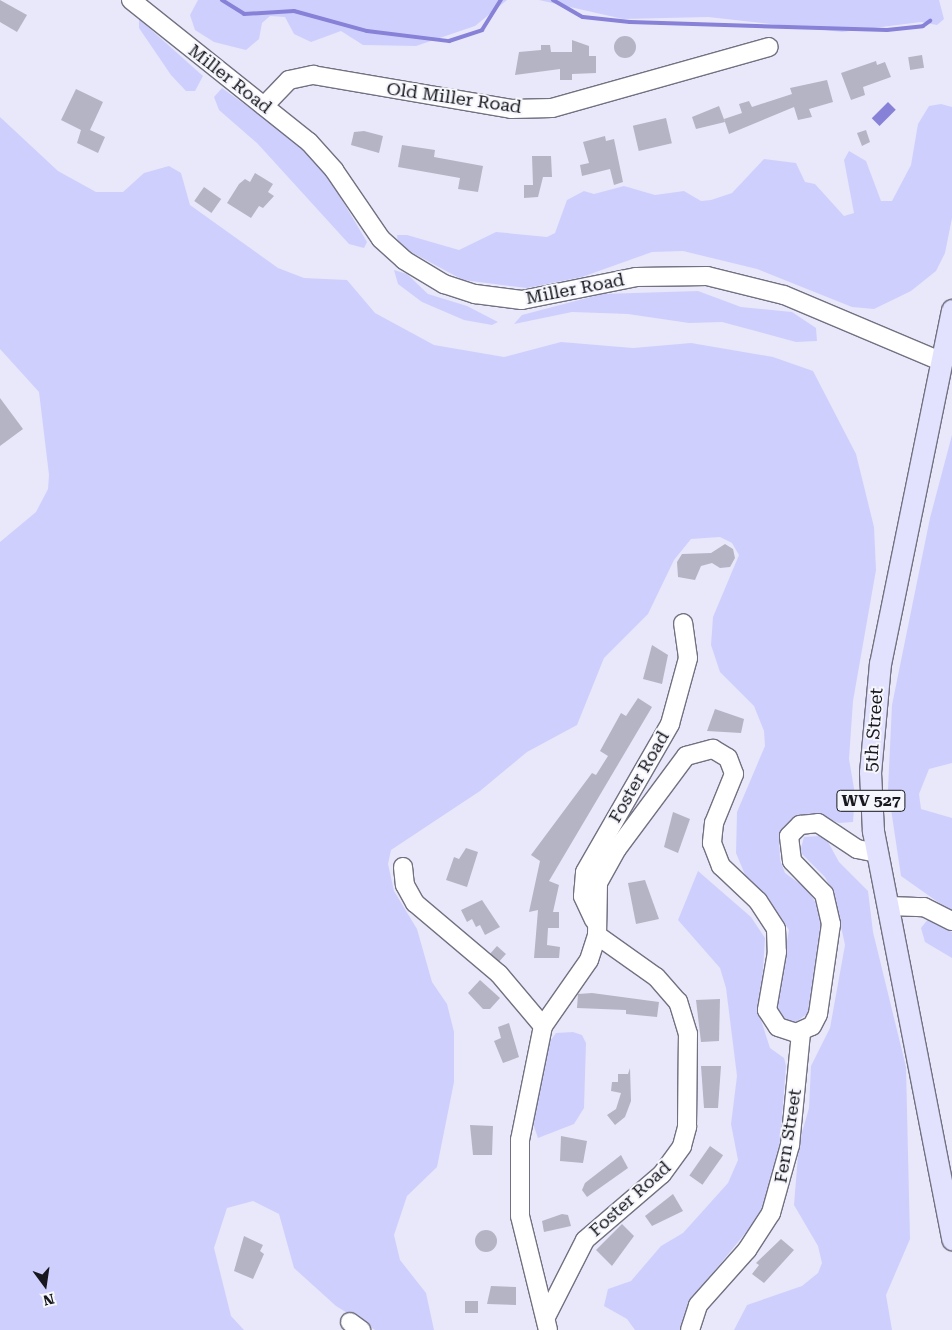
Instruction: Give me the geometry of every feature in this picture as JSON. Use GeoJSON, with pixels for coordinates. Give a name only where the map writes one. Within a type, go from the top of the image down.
{"type":"FeatureCollection","features":[{"type":"Feature","properties":{"kind":"main road","name":"5th Street"},"geometry":{"type":"LineString","coordinates":[[952,310],[940,361],[876,684],[870,772],[877,853],[952,1239]]}},
{"type":"Feature","properties":{"kind":"street","name":"Miller Road"},"geometry":{"type":"LineString","coordinates":[[131,0],[318,151],[391,249],[444,284],[475,294],[522,300],[646,276],[707,276],[784,296],[940,361]]}},
{"type":"Feature","properties":{"kind":"street","name":"Old Miller Road"},"geometry":{"type":"LineString","coordinates":[[264,106],[289,80],[313,75],[511,109],[552,108],[769,47]]}},
{"type":"Feature","properties":{"kind":"street","name":"Foster Road"},"geometry":{"type":"LineString","coordinates":[[547,1323],[584,1240],[662,1174],[682,1146],[687,1127],[688,1034],[678,1002],[656,977],[597,929],[583,896],[585,872],[670,724],[688,658],[683,624]]}},
{"type":"Feature","properties":{"kind":"street"},"geometry":{"type":"LineString","coordinates":[[547,1323],[517,1192],[520,1140],[543,1026],[584,971],[597,929],[598,883],[617,849],[686,756],[702,748],[721,752],[728,758],[734,774],[714,823],[715,855],[730,877],[758,901],[776,929],[768,1015],[783,1030],[801,1032],[812,1026],[818,1014],[830,914],[824,894],[792,861],[789,836],[800,825],[818,823],[862,851],[877,853]]}},
{"type":"Feature","properties":{"kind":"street"},"geometry":{"type":"LineString","coordinates":[[403,867],[405,885],[415,903],[499,974],[543,1026]]}},
{"type":"Feature","properties":{"kind":"street"},"geometry":{"type":"LineString","coordinates":[[888,906],[924,907],[952,921]]}},
{"type":"Feature","properties":{"kind":"street","name":"Fern Street"},"geometry":{"type":"LineString","coordinates":[[690,1330],[698,1305],[757,1236],[774,1207],[792,1132],[801,1032]]}},
{"type":"Feature","properties":{"kind":"shaded area"},"geometry":{"type":"Polygon","coordinates":[[[198,0],[507,0],[475,26],[416,46],[363,45],[341,31],[311,42],[294,34],[285,17],[270,16],[262,23],[259,39],[246,50],[214,42],[195,30],[190,15],[198,0]]]}},
{"type":"Feature","properties":{"kind":"shaded area"},"geometry":{"type":"Polygon","coordinates":[[[539,0],[939,0],[944,19],[937,25],[921,22],[842,32],[708,17],[623,19],[539,0]]]}},
{"type":"Feature","properties":{"kind":"shaded area"},"geometry":{"type":"Polygon","coordinates":[[[139,19],[203,76],[195,91],[186,91],[171,75],[139,28],[139,19]]]}},
{"type":"Feature","properties":{"kind":"shaded area"},"geometry":{"type":"Polygon","coordinates":[[[222,88],[290,137],[326,173],[367,242],[364,248],[349,244],[257,143],[219,110],[214,97],[222,88]]]}},
{"type":"Feature","properties":{"kind":"shaded area"},"geometry":{"type":"Polygon","coordinates":[[[888,102],[896,110],[880,126],[872,118],[888,102]]]}},
{"type":"Feature","properties":{"kind":"shaded area"},"geometry":{"type":"Polygon","coordinates":[[[941,104],[952,107],[952,218],[945,253],[936,271],[911,291],[874,309],[852,307],[757,269],[683,251],[652,252],[582,277],[527,288],[463,280],[398,245],[397,235],[407,235],[459,250],[496,232],[547,237],[555,233],[567,200],[584,191],[594,194],[624,186],[655,195],[684,191],[701,201],[711,200],[732,193],[764,159],[796,163],[805,182],[815,184],[844,216],[854,213],[844,160],[849,151],[866,161],[881,201],[892,201],[911,165],[918,124],[929,106],[941,104]]]}},
{"type":"Feature","properties":{"kind":"shaded area"},"geometry":{"type":"Polygon","coordinates":[[[0,117],[58,171],[96,192],[123,192],[144,173],[169,166],[181,173],[190,205],[278,268],[304,278],[347,280],[375,313],[434,345],[504,357],[561,342],[633,348],[691,343],[773,357],[813,371],[856,454],[874,527],[876,570],[853,701],[849,759],[855,794],[853,822],[839,823],[814,813],[799,816],[779,834],[780,860],[785,873],[807,889],[821,911],[825,937],[814,1003],[807,1014],[796,1022],[782,1021],[775,1010],[789,930],[766,895],[746,877],[736,853],[737,812],[765,746],[764,731],[754,706],[720,672],[711,645],[713,617],[739,555],[732,543],[720,537],[691,539],[674,560],[648,614],[604,658],[577,725],[527,752],[480,791],[391,850],[388,864],[394,891],[417,929],[432,982],[447,1004],[454,1032],[454,1082],[437,1167],[407,1196],[394,1235],[400,1260],[426,1293],[434,1330],[375,1330],[336,1306],[294,1268],[279,1214],[253,1201],[227,1208],[214,1248],[231,1316],[244,1330],[0,1330],[0,542],[36,512],[48,489],[49,475],[39,392],[0,349],[0,117]]]}},
{"type":"Feature","properties":{"kind":"shaded area"},"geometry":{"type":"Polygon","coordinates":[[[394,270],[407,274],[428,294],[467,306],[498,322],[492,325],[464,320],[422,302],[398,284],[394,270]]]}},
{"type":"Feature","properties":{"kind":"shaded area"},"geometry":{"type":"Polygon","coordinates":[[[698,291],[741,307],[792,312],[816,328],[817,341],[796,342],[722,322],[689,323],[628,314],[572,312],[514,324],[522,315],[602,294],[698,291]]]}},
{"type":"Feature","properties":{"kind":"shaded area"},"geometry":{"type":"Polygon","coordinates":[[[952,435],[952,763],[929,769],[919,794],[921,809],[952,818],[952,912],[901,876],[888,789],[892,705],[930,518],[952,435]]]}},
{"type":"Feature","properties":{"kind":"shaded area"},"geometry":{"type":"Polygon","coordinates":[[[820,836],[827,840],[839,862],[868,891],[873,932],[906,1067],[910,1239],[886,1295],[892,1330],[734,1330],[747,1305],[802,1286],[818,1273],[822,1263],[818,1246],[794,1205],[799,1143],[809,1108],[811,1066],[830,1028],[845,945],[834,894],[825,877],[800,852],[804,837],[820,836]]]}},
{"type":"Feature","properties":{"kind":"shaded area"},"geometry":{"type":"Polygon","coordinates":[[[698,871],[751,917],[765,938],[760,1017],[770,1048],[784,1058],[786,1066],[779,1156],[760,1215],[699,1290],[681,1330],[635,1330],[627,1319],[604,1306],[608,1289],[631,1281],[661,1246],[683,1233],[728,1183],[738,1160],[731,1124],[737,1076],[726,988],[720,968],[678,920],[698,871]]]}},
{"type":"Feature","properties":{"kind":"shaded area"},"geometry":{"type":"Polygon","coordinates":[[[928,919],[952,932],[952,958],[925,942],[921,928],[928,919]]]}},
{"type":"Feature","properties":{"kind":"shaded area"},"geometry":{"type":"Polygon","coordinates":[[[573,1032],[582,1035],[586,1043],[584,1108],[574,1124],[538,1138],[532,1121],[545,1048],[556,1033],[573,1032]]]}},
{"type":"Feature","properties":{"kind":"building"},"geometry":{"type":"Polygon","coordinates":[[[0,0],[27,15],[17,32],[0,22],[0,0]]]}},
{"type":"Feature","properties":{"kind":"building"},"geometry":{"type":"Polygon","coordinates":[[[625,36],[633,39],[636,47],[633,55],[625,58],[617,55],[614,47],[617,39],[625,36]]]}},
{"type":"Feature","properties":{"kind":"building"},"geometry":{"type":"Polygon","coordinates":[[[572,40],[589,46],[589,56],[596,56],[596,73],[572,74],[572,80],[560,80],[560,69],[515,75],[519,52],[541,50],[541,45],[550,45],[551,52],[572,52],[572,40]]]}},
{"type":"Feature","properties":{"kind":"building"},"geometry":{"type":"Polygon","coordinates":[[[922,55],[924,68],[910,70],[908,57],[922,55]]]}},
{"type":"Feature","properties":{"kind":"building"},"geometry":{"type":"Polygon","coordinates":[[[876,61],[877,65],[885,62],[891,77],[863,87],[865,95],[851,100],[841,73],[876,61]]]}},
{"type":"Feature","properties":{"kind":"building"},"geometry":{"type":"Polygon","coordinates":[[[827,80],[833,102],[809,109],[812,117],[798,120],[794,107],[729,134],[724,119],[742,113],[739,104],[749,101],[752,107],[792,94],[790,88],[827,80]]]}},
{"type":"Feature","properties":{"kind":"building"},"geometry":{"type":"Polygon","coordinates":[[[76,89],[103,102],[90,130],[105,137],[98,153],[77,143],[81,130],[61,120],[76,89]]]}},
{"type":"Feature","properties":{"kind":"building"},"geometry":{"type":"Polygon","coordinates":[[[719,106],[725,122],[696,129],[692,117],[719,106]]]}},
{"type":"Feature","properties":{"kind":"building"},"geometry":{"type":"Polygon","coordinates":[[[666,118],[672,143],[639,151],[633,126],[666,118]]]}},
{"type":"Feature","properties":{"kind":"building"},"geometry":{"type":"Polygon","coordinates":[[[866,130],[870,142],[862,146],[857,133],[866,130]]]}},
{"type":"Feature","properties":{"kind":"building"},"geometry":{"type":"Polygon","coordinates":[[[364,131],[383,136],[379,153],[351,145],[354,132],[364,131]]]}},
{"type":"Feature","properties":{"kind":"building"},"geometry":{"type":"Polygon","coordinates":[[[605,136],[606,141],[614,139],[623,182],[614,185],[610,169],[582,176],[580,165],[589,163],[583,142],[605,136]]]}},
{"type":"Feature","properties":{"kind":"building"},"geometry":{"type":"Polygon","coordinates":[[[402,145],[435,150],[434,157],[483,166],[478,192],[458,189],[460,178],[398,167],[402,145]]]}},
{"type":"Feature","properties":{"kind":"building"},"geometry":{"type":"Polygon","coordinates":[[[532,156],[551,156],[552,177],[543,177],[538,197],[524,198],[524,185],[533,185],[532,156]]]}},
{"type":"Feature","properties":{"kind":"building"},"geometry":{"type":"Polygon","coordinates":[[[255,173],[273,184],[268,192],[274,196],[263,208],[259,206],[251,218],[227,203],[239,184],[245,179],[250,182],[255,173]]]}},
{"type":"Feature","properties":{"kind":"building"},"geometry":{"type":"Polygon","coordinates":[[[204,187],[221,199],[211,213],[194,201],[204,187]]]}},
{"type":"Feature","properties":{"kind":"building"},"geometry":{"type":"Polygon","coordinates":[[[0,398],[23,429],[0,446],[0,398]]]}},
{"type":"Feature","properties":{"kind":"building"},"geometry":{"type":"Polygon","coordinates":[[[725,544],[733,549],[735,558],[730,567],[720,568],[712,563],[701,566],[695,580],[678,577],[677,562],[682,554],[711,553],[725,544]]]}},
{"type":"Feature","properties":{"kind":"building"},"geometry":{"type":"Polygon","coordinates":[[[652,645],[668,655],[662,684],[643,679],[652,645]]]}},
{"type":"Feature","properties":{"kind":"building"},"geometry":{"type":"Polygon","coordinates":[[[638,698],[652,707],[549,881],[559,885],[553,912],[559,912],[559,928],[548,928],[547,945],[560,947],[559,958],[534,958],[538,910],[529,912],[540,861],[531,855],[592,773],[596,775],[608,756],[600,751],[621,713],[626,716],[638,698]]]}},
{"type":"Feature","properties":{"kind":"building"},"geometry":{"type":"Polygon","coordinates":[[[715,709],[744,719],[741,733],[707,731],[715,709]]]}},
{"type":"Feature","properties":{"kind":"building"},"geometry":{"type":"Polygon","coordinates":[[[673,812],[690,819],[678,853],[664,847],[673,812]]]}},
{"type":"Feature","properties":{"kind":"building"},"geometry":{"type":"Polygon","coordinates":[[[466,848],[478,852],[467,887],[446,880],[454,857],[459,859],[466,848]]]}},
{"type":"Feature","properties":{"kind":"building"},"geometry":{"type":"Polygon","coordinates":[[[645,880],[659,919],[636,924],[628,883],[645,880]]]}},
{"type":"Feature","properties":{"kind":"building"},"geometry":{"type":"Polygon","coordinates":[[[482,900],[500,927],[485,935],[480,925],[476,927],[472,919],[467,922],[461,910],[482,900]]]}},
{"type":"Feature","properties":{"kind":"building"},"geometry":{"type":"Polygon","coordinates":[[[497,946],[506,954],[499,961],[490,953],[497,946]]]}},
{"type":"Feature","properties":{"kind":"building"},"geometry":{"type":"Polygon","coordinates":[[[480,980],[500,998],[490,1009],[483,1009],[468,993],[480,980]]]}},
{"type":"Feature","properties":{"kind":"building"},"geometry":{"type":"Polygon","coordinates":[[[592,993],[659,1002],[657,1017],[626,1014],[626,1010],[577,1008],[578,994],[592,993]]]}},
{"type":"Feature","properties":{"kind":"building"},"geometry":{"type":"Polygon","coordinates":[[[720,999],[719,1041],[701,1042],[696,1000],[720,999]]]}},
{"type":"Feature","properties":{"kind":"building"},"geometry":{"type":"Polygon","coordinates":[[[509,1023],[519,1057],[503,1063],[494,1041],[501,1038],[498,1027],[509,1023]]]}},
{"type":"Feature","properties":{"kind":"building"},"geometry":{"type":"Polygon","coordinates":[[[701,1066],[721,1066],[718,1108],[704,1108],[701,1066]]]}},
{"type":"Feature","properties":{"kind":"building"},"geometry":{"type":"Polygon","coordinates":[[[630,1068],[631,1101],[625,1117],[615,1125],[607,1115],[616,1109],[621,1093],[611,1091],[612,1082],[618,1082],[618,1074],[628,1074],[630,1068]]]}},
{"type":"Feature","properties":{"kind":"building"},"geometry":{"type":"Polygon","coordinates":[[[470,1125],[493,1126],[492,1155],[473,1155],[470,1125]]]}},
{"type":"Feature","properties":{"kind":"building"},"geometry":{"type":"Polygon","coordinates":[[[561,1136],[587,1141],[583,1163],[560,1161],[561,1136]]]}},
{"type":"Feature","properties":{"kind":"building"},"geometry":{"type":"Polygon","coordinates":[[[710,1146],[723,1155],[702,1185],[689,1175],[710,1146]]]}},
{"type":"Feature","properties":{"kind":"building"},"geometry":{"type":"Polygon","coordinates":[[[621,1155],[628,1168],[587,1197],[582,1190],[585,1183],[621,1155]]]}},
{"type":"Feature","properties":{"kind":"building"},"geometry":{"type":"Polygon","coordinates":[[[673,1194],[683,1211],[652,1226],[645,1216],[673,1194]]]}},
{"type":"Feature","properties":{"kind":"building"},"geometry":{"type":"Polygon","coordinates":[[[562,1214],[568,1215],[571,1226],[544,1232],[542,1221],[562,1214]]]}},
{"type":"Feature","properties":{"kind":"building"},"geometry":{"type":"Polygon","coordinates":[[[622,1224],[634,1236],[612,1266],[596,1250],[622,1224]]]}},
{"type":"Feature","properties":{"kind":"building"},"geometry":{"type":"Polygon","coordinates":[[[486,1230],[494,1233],[497,1241],[494,1249],[486,1252],[478,1249],[475,1241],[478,1233],[486,1230]]]}},
{"type":"Feature","properties":{"kind":"building"},"geometry":{"type":"Polygon","coordinates":[[[244,1236],[263,1245],[260,1251],[264,1254],[253,1279],[234,1271],[244,1236]]]}},
{"type":"Feature","properties":{"kind":"building"},"geometry":{"type":"Polygon","coordinates":[[[781,1239],[794,1250],[764,1283],[752,1274],[759,1265],[756,1263],[781,1239]]]}},
{"type":"Feature","properties":{"kind":"building"},"geometry":{"type":"Polygon","coordinates":[[[491,1286],[516,1287],[516,1305],[487,1304],[491,1286]]]}},
{"type":"Feature","properties":{"kind":"building"},"geometry":{"type":"Polygon","coordinates":[[[465,1301],[478,1301],[478,1313],[465,1313],[465,1301]]]}},
{"type":"Feature","properties":{"kind":"waterway"},"geometry":{"type":"LineString","coordinates":[[222,0],[244,14],[294,11],[367,31],[449,41],[482,30],[501,0]]}},
{"type":"Feature","properties":{"kind":"waterway"},"geometry":{"type":"LineString","coordinates":[[553,0],[583,17],[630,22],[887,30],[923,26],[930,21]]}}]}
